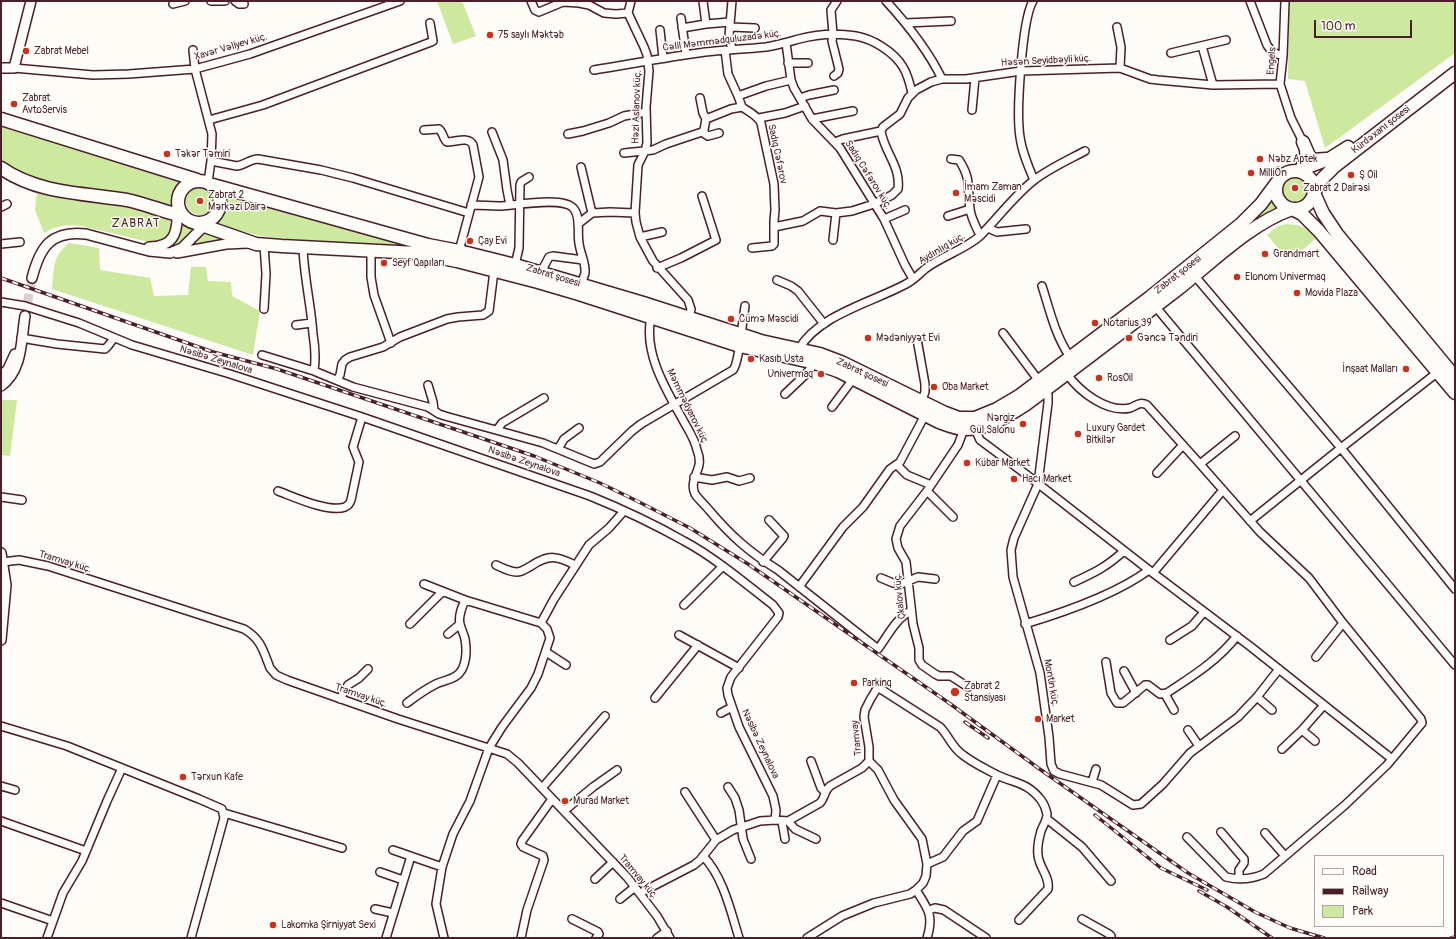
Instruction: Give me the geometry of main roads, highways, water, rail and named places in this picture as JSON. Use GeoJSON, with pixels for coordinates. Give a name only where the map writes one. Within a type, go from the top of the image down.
{"type":"FeatureCollection","features":[{"type":"Feature","properties":{"kind":"main road"},"geometry":{"type":"LineString","coordinates":[[1455,64],[1344,150],[1329,159],[1297,171],[1286,173],[1278,181],[1276,193],[1281,204],[1302,214],[1319,231],[1455,393]]}},
{"type":"Feature","properties":{"kind":"main road","name":"Kürdəxanı şosesi"},"geometry":{"type":"LineString","coordinates":[[1314,193],[1321,180],[1335,166],[1455,73]]}},
{"type":"Feature","properties":{"kind":"main road","name":"Zabrat şosesi"},"geometry":{"type":"LineString","coordinates":[[1,119],[206,182],[428,245],[494,271],[579,294],[651,317],[687,323]]}},
{"type":"Feature","properties":{"kind":"main road"},"geometry":{"type":"LineString","coordinates":[[1303,142],[1310,158],[1313,160],[1329,159]]}},
{"type":"Feature","properties":{"kind":"main road"},"geometry":{"type":"LineString","coordinates":[[1,168],[20,179],[46,188],[127,200],[191,218],[260,244],[303,248],[371,250],[458,256]]}},
{"type":"Feature","properties":{"kind":"main road"},"geometry":{"type":"LineString","coordinates":[[1297,171],[1303,173],[1312,181],[1314,193],[1323,213],[1337,234],[1455,377]]}},
{"type":"Feature","properties":{"kind":"main road","name":"Zabrat şosesi"},"geometry":{"type":"LineString","coordinates":[[458,256],[515,265],[541,272],[687,323],[815,363],[838,371],[947,425],[969,429],[987,425],[1015,411],[1070,357],[1138,306],[1241,224],[1261,204],[1278,181]]}},
{"type":"Feature","properties":{"kind":"main road"},"geometry":{"type":"LineString","coordinates":[[206,182],[220,195],[221,201],[218,212],[191,218],[179,194],[186,184],[206,182]]}},
{"type":"Feature","properties":{"kind":"main road"},"geometry":{"type":"LineString","coordinates":[[1292,209],[1298,209],[1308,203],[1314,193]]}},
{"type":"Feature","properties":{"kind":"main road","name":"Zabrat şosesi"},"geometry":{"type":"LineString","coordinates":[[740,340],[761,341],[820,354],[841,362],[952,416],[975,418],[1067,374],[1256,227],[1270,218],[1292,209]]}},
{"type":"Feature","properties":{"kind":"tunnel"},"geometry":{"type":"LineString","coordinates":[[25,316],[32,278]]}},
{"type":"Feature","properties":{"kind":"railway"},"geometry":{"type":"LineString","coordinates":[[1,278],[213,352],[277,369],[534,456],[600,483],[637,501],[690,528],[748,564],[949,703],[1041,770],[1188,873],[1255,912],[1290,928],[1324,938]]}},
{"type":"Feature","properties":{"kind":"railway"},"geometry":{"type":"LineString","coordinates":[[965,722],[988,738]]}},
{"type":"Feature","properties":{"kind":"railway"},"geometry":{"type":"LineString","coordinates":[[1095,815],[1161,868],[1207,890]]}},
{"type":"Feature","properties":{"kind":"railway"},"geometry":{"type":"LineString","coordinates":[[1199,891],[1227,907],[1272,938]]}},
{"type":"Feature","properties":{"kind":"railway"},"geometry":{"type":"LineString","coordinates":[[1451,938],[1455,937]]}},
{"type":"Feature","properties":{"kind":"place","name":"75 saylı Məktəb"},"geometry":{"type":"Point","coordinates":[490,35]}},
{"type":"Feature","properties":{"kind":"place","name":"Zabrat Mebel"},"geometry":{"type":"Point","coordinates":[26,51]}},
{"type":"Feature","properties":{"kind":"place","name":"Zabrat AvtoServis"},"geometry":{"type":"Point","coordinates":[14,104]}},
{"type":"Feature","properties":{"kind":"place","name":"Təkər Təmiri"},"geometry":{"type":"Point","coordinates":[167,154]}},
{"type":"Feature","properties":{"kind":"place","name":"Nəbz Aptek"},"geometry":{"type":"Point","coordinates":[1260,159]}},
{"type":"Feature","properties":{"kind":"place","name":"MilliÖn"},"geometry":{"type":"Point","coordinates":[1251,173]}},
{"type":"Feature","properties":{"kind":"place","name":"Ş Oil"},"geometry":{"type":"Point","coordinates":[1351,175]}},
{"type":"Feature","properties":{"kind":"place","name":"Zabrat 2 Dairəsi"},"geometry":{"type":"Point","coordinates":[1295,188]}},
{"type":"Feature","properties":{"kind":"place","name":"İmam Zaman Məscidi"},"geometry":{"type":"Point","coordinates":[956,193]}},
{"type":"Feature","properties":{"kind":"place","name":"Zabrat 2 Mərkəzi Dairə"},"geometry":{"type":"Point","coordinates":[200,201]}},
{"type":"Feature","properties":{"kind":"place","name":"Çay Evi"},"geometry":{"type":"Point","coordinates":[470,241]}},
{"type":"Feature","properties":{"kind":"place","name":"Grandmart"},"geometry":{"type":"Point","coordinates":[1265,254]}},
{"type":"Feature","properties":{"kind":"place","name":"Seyf Qapıları"},"geometry":{"type":"Point","coordinates":[384,263]}},
{"type":"Feature","properties":{"kind":"place","name":"Elonom Univermaq"},"geometry":{"type":"Point","coordinates":[1237,277]}},
{"type":"Feature","properties":{"kind":"place","name":"Movida Plaza"},"geometry":{"type":"Point","coordinates":[1297,293]}},
{"type":"Feature","properties":{"kind":"place","name":"Cümə Məscidi"},"geometry":{"type":"Point","coordinates":[731,319]}},
{"type":"Feature","properties":{"kind":"place","name":"Notarius 39"},"geometry":{"type":"Point","coordinates":[1095,323]}},
{"type":"Feature","properties":{"kind":"place","name":"Mədəniyyət Evi"},"geometry":{"type":"Point","coordinates":[868,338]}},
{"type":"Feature","properties":{"kind":"place","name":"Gəncə Təndiri"},"geometry":{"type":"Point","coordinates":[1129,338]}},
{"type":"Feature","properties":{"kind":"place","name":"Kasıb Usta"},"geometry":{"type":"Point","coordinates":[751,359]}},
{"type":"Feature","properties":{"kind":"place","name":"İnşaat Malları"},"geometry":{"type":"Point","coordinates":[1406,369]}},
{"type":"Feature","properties":{"kind":"place","name":"Univermaq"},"geometry":{"type":"Point","coordinates":[821,374]}},
{"type":"Feature","properties":{"kind":"place","name":"RosOil"},"geometry":{"type":"Point","coordinates":[1099,378]}},
{"type":"Feature","properties":{"kind":"place","name":"Oba Market"},"geometry":{"type":"Point","coordinates":[934,387]}},
{"type":"Feature","properties":{"kind":"place","name":"Nərgiz Gül Salonu"},"geometry":{"type":"Point","coordinates":[1023,424]}},
{"type":"Feature","properties":{"kind":"place","name":"Luxury Gardet Bitkilər"},"geometry":{"type":"Point","coordinates":[1078,434]}},
{"type":"Feature","properties":{"kind":"place","name":"Kübar Market"},"geometry":{"type":"Point","coordinates":[967,463]}},
{"type":"Feature","properties":{"kind":"place","name":"Hacı Market"},"geometry":{"type":"Point","coordinates":[1014,479]}},
{"type":"Feature","properties":{"kind":"place","name":"Parkinq"},"geometry":{"type":"Point","coordinates":[854,683]}},
{"type":"Feature","properties":{"kind":"place","name":"Zabrat 2 Stansiyası"},"geometry":{"type":"Point","coordinates":[955,692]}},
{"type":"Feature","properties":{"kind":"place","name":"Market"},"geometry":{"type":"Point","coordinates":[1038,719]}},
{"type":"Feature","properties":{"kind":"place","name":"Tərxun Kafe"},"geometry":{"type":"Point","coordinates":[183,777]}},
{"type":"Feature","properties":{"kind":"place","name":"Murad Market"},"geometry":{"type":"Point","coordinates":[565,801]}},
{"type":"Feature","properties":{"kind":"place","name":"Lakomka Şirniyyat Sexi"},"geometry":{"type":"Point","coordinates":[273,925]}},
{"type":"Feature","properties":{"kind":"district","name":"ZABRAT"},"geometry":{"type":"Point","coordinates":[136,224]}}]}
